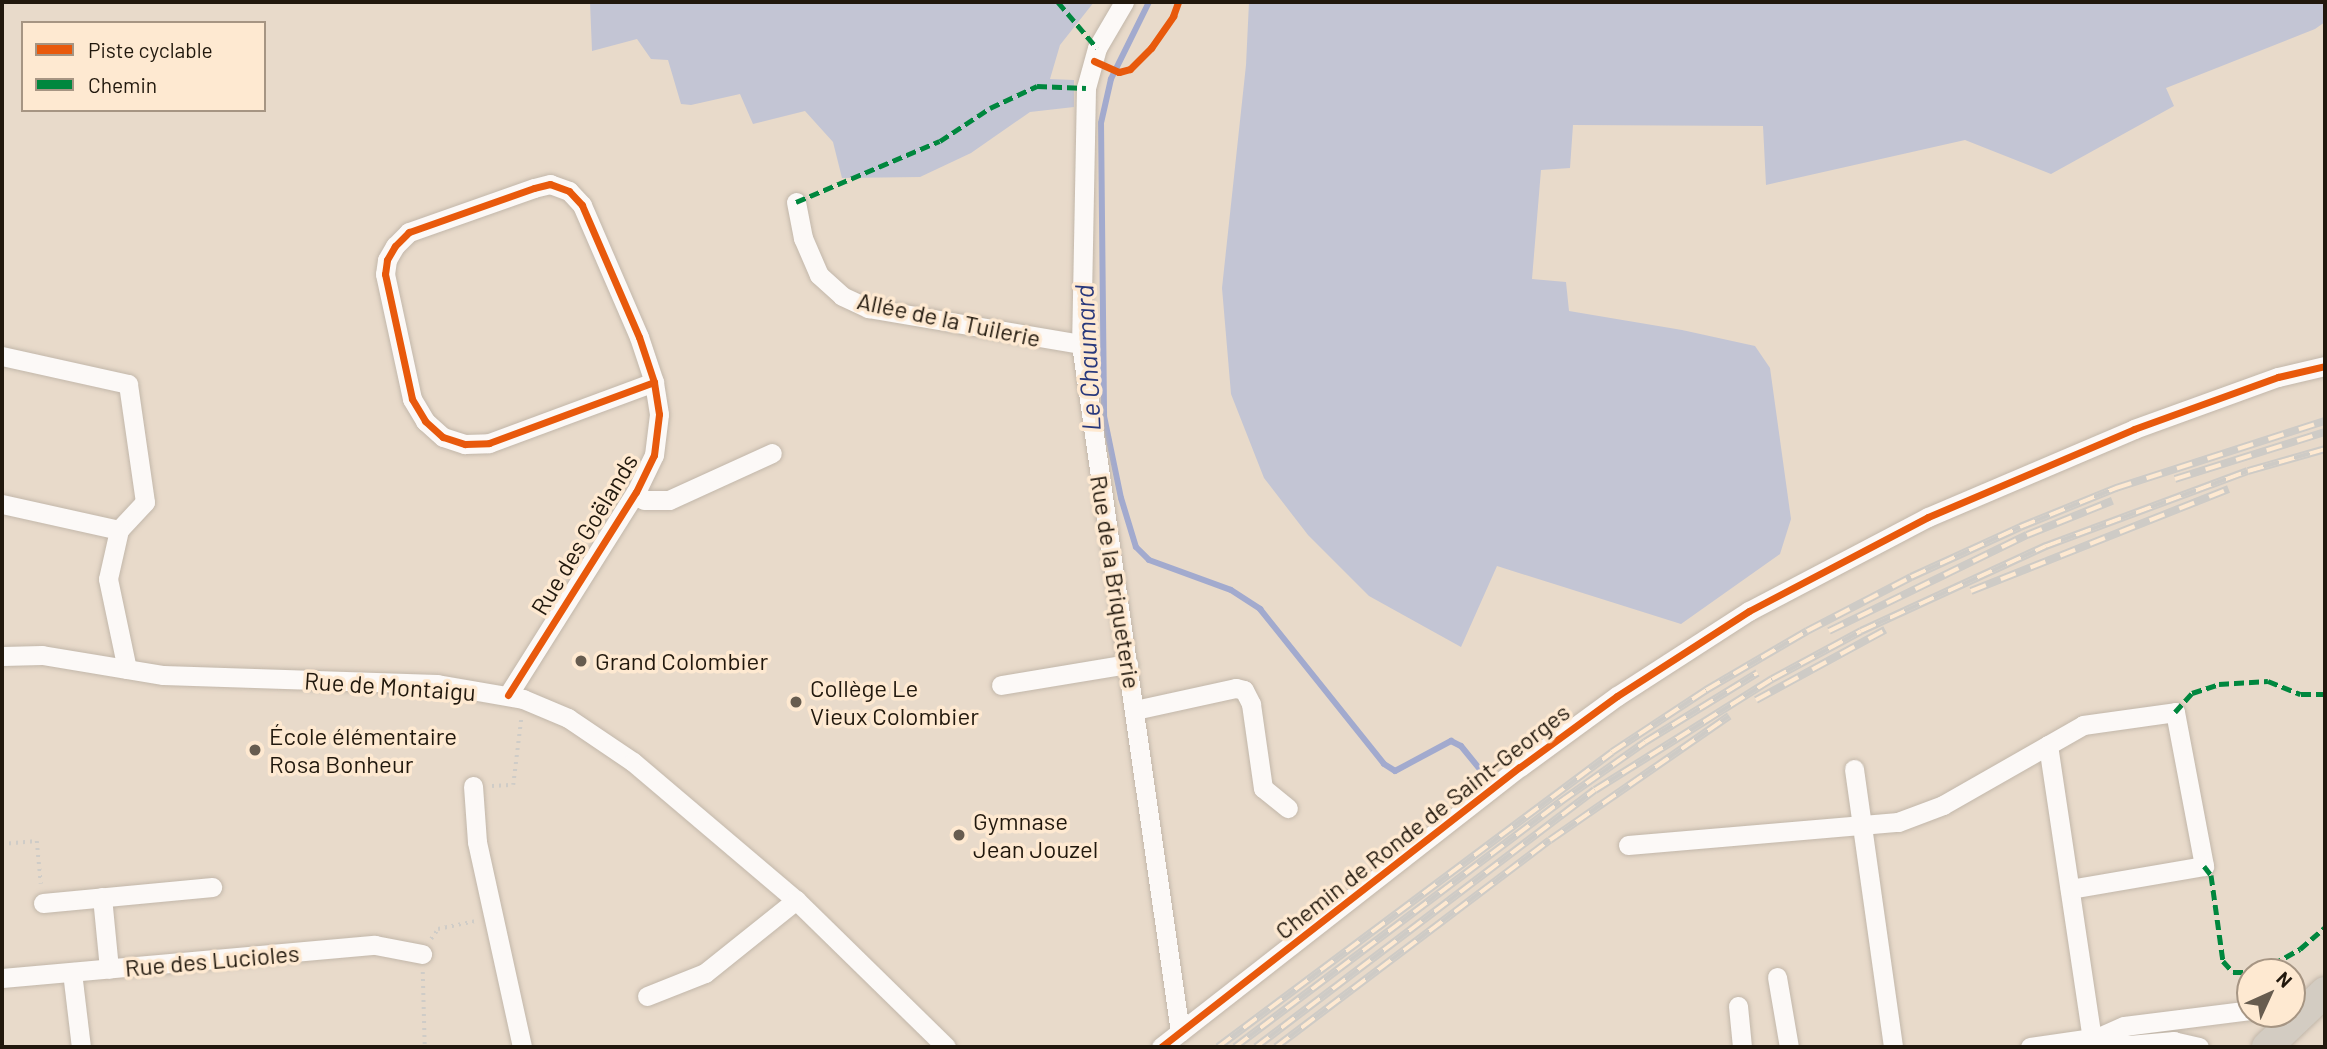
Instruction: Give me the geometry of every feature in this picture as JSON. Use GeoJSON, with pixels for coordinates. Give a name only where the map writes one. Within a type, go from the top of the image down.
{"type":"FeatureCollection","features":[{"type":"Feature","properties":{"kind":"highway"},"geometry":{"type":"LineString","coordinates":[[2267,1047],[2325,992]]}},
{"type":"Feature","properties":{"kind":"street","name":"Rue de la Briqueterie"},"geometry":{"type":"LineString","coordinates":[[1124,2],[1097,48],[1086,88],[1081,344],[1180,1032]]}},
{"type":"Feature","properties":{"kind":"street","name":"Rue des Goëlands"},"geometry":{"type":"LineString","coordinates":[[516,697],[636,492],[654,455],[659,414],[654,382],[639,337],[582,205],[569,191],[550,184],[534,188],[409,232],[395,246],[387,260],[385,274],[412,399],[425,421],[443,437],[465,444],[489,443],[654,382]]}},
{"type":"Feature","properties":{"kind":"street","name":"Allée de la Tuilerie"},"geometry":{"type":"LineString","coordinates":[[796,202],[803,238],[819,275],[842,296],[868,308],[1081,344]]}},
{"type":"Feature","properties":{"kind":"street"},"geometry":{"type":"LineString","coordinates":[[2,356],[128,384],[145,502],[119,530],[108,579],[127,669]]}},
{"type":"Feature","properties":{"kind":"street","name":"Chemin de Ronde de Saint-Georges"},"geometry":{"type":"LineString","coordinates":[[1161,1047],[1530,760],[1617,696],[1749,611],[1928,517],[2134,429],[2278,377],[2325,366]]}},
{"type":"Feature","properties":{"kind":"street"},"geometry":{"type":"LineString","coordinates":[[636,492],[643,500],[669,500],[772,453]]}},
{"type":"Feature","properties":{"kind":"street"},"geometry":{"type":"LineString","coordinates":[[2,503],[119,530]]}},
{"type":"Feature","properties":{"kind":"street","name":"Rue de Montaigu"},"geometry":{"type":"LineString","coordinates":[[2,656],[42,654],[163,675],[437,684],[516,697],[568,718],[634,762],[796,900],[946,1047]]}},
{"type":"Feature","properties":{"kind":"street"},"geometry":{"type":"LineString","coordinates":[[1001,685],[1128,664]]}},
{"type":"Feature","properties":{"kind":"street"},"geometry":{"type":"LineString","coordinates":[[1135,710],[1236,688],[1244,690],[1251,704],[1263,788],[1289,808]]}},
{"type":"Feature","properties":{"kind":"street"},"geometry":{"type":"LineString","coordinates":[[1628,845],[1898,822],[1943,805],[2083,725],[2175,712],[2204,866],[2070,889]]}},
{"type":"Feature","properties":{"kind":"street"},"geometry":{"type":"LineString","coordinates":[[2048,745],[2095,1037]]}},
{"type":"Feature","properties":{"kind":"street"},"geometry":{"type":"LineString","coordinates":[[1854,769],[1893,1047]]}},
{"type":"Feature","properties":{"kind":"street"},"geometry":{"type":"LineString","coordinates":[[472,786],[477,842],[522,1047]]}},
{"type":"Feature","properties":{"kind":"street"},"geometry":{"type":"LineString","coordinates":[[43,903],[212,887]]}},
{"type":"Feature","properties":{"kind":"street"},"geometry":{"type":"LineString","coordinates":[[102,897],[110,969]]}},
{"type":"Feature","properties":{"kind":"street"},"geometry":{"type":"LineString","coordinates":[[647,996],[705,973],[796,900]]}},
{"type":"Feature","properties":{"kind":"street","name":"Rue des Lucioles"},"geometry":{"type":"LineString","coordinates":[[2,978],[375,945],[422,954]]}},
{"type":"Feature","properties":{"kind":"street"},"geometry":{"type":"LineString","coordinates":[[72,972],[81,1047]]}},
{"type":"Feature","properties":{"kind":"street"},"geometry":{"type":"LineString","coordinates":[[1777,977],[1789,1047]]}},
{"type":"Feature","properties":{"kind":"street"},"geometry":{"type":"LineString","coordinates":[[2306,992],[2325,982]]}},
{"type":"Feature","properties":{"kind":"street"},"geometry":{"type":"LineString","coordinates":[[1738,1006],[1742,1047]]}},
{"type":"Feature","properties":{"kind":"street"},"geometry":{"type":"LineString","coordinates":[[2030,1047],[2095,1037],[2124,1026],[2236,1012]]}},
{"type":"Feature","properties":{"kind":"street"},"geometry":{"type":"LineString","coordinates":[[2095,1037],[2129,1045],[2174,1041],[2199,1047]]}},
{"type":"Feature","properties":{"kind":"path"},"geometry":{"type":"LineString","coordinates":[[472,786],[513,785],[516,697]]}},
{"type":"Feature","properties":{"kind":"path"},"geometry":{"type":"LineString","coordinates":[[2,844],[37,841],[43,903]]}},
{"type":"Feature","properties":{"kind":"shaded area"},"geometry":{"type":"Polygon","coordinates":[[[590,2],[1094,2],[1060,45],[1050,79],[1074,80],[1074,107],[1030,112],[971,153],[920,177],[842,178],[833,142],[805,111],[753,124],[740,94],[691,105],[681,104],[668,60],[651,59],[637,39],[592,51],[590,2]]]}},
{"type":"Feature","properties":{"kind":"shaded area"},"geometry":{"type":"Polygon","coordinates":[[[1249,2],[2325,2],[2325,22],[2315,29],[2166,88],[2174,106],[2051,174],[1965,140],[1766,185],[1763,126],[1573,125],[1570,168],[1541,170],[1532,279],[1566,282],[1569,311],[1682,330],[1755,346],[1770,368],[1791,519],[1780,554],[1681,624],[1497,566],[1461,647],[1369,596],[1308,535],[1264,478],[1231,394],[1222,288],[1246,65],[1249,2]]]}},
{"type":"Feature","properties":{"kind":"waterway","name":"Le Chaumard"},"geometry":{"type":"LineString","coordinates":[[1149,2],[1111,79],[1101,123],[1104,416],[1121,498],[1136,547],[1149,560],[1231,590],[1260,609],[1384,764],[1395,771],[1451,741],[1461,746],[1487,778]]}},
{"type":"Feature","properties":{"kind":"railway"},"geometry":{"type":"LineString","coordinates":[[1218,1047],[1612,752],[1706,690],[1807,631],[1911,577],[2020,527],[2116,488],[2325,421]]}},
{"type":"Feature","properties":{"kind":"railway"},"geometry":{"type":"LineString","coordinates":[[2175,479],[2325,432]]}},
{"type":"Feature","properties":{"kind":"railway"},"geometry":{"type":"LineString","coordinates":[[1256,1047],[1595,790],[1772,679],[1861,631],[2046,546],[2248,471],[2325,449]]}},
{"type":"Feature","properties":{"kind":"railway"},"geometry":{"type":"LineString","coordinates":[[1971,591],[2228,489]]}},
{"type":"Feature","properties":{"kind":"railway"},"geometry":{"type":"LineString","coordinates":[[1829,631],[2027,535],[2112,501]]}},
{"type":"Feature","properties":{"kind":"railway"},"geometry":{"type":"LineString","coordinates":[[1756,700],[1885,630]]}},
{"type":"Feature","properties":{"kind":"railway"},"geometry":{"type":"LineString","coordinates":[[1235,1047],[1560,802],[1645,742],[1757,673]]}},
{"type":"Feature","properties":{"kind":"railway"},"geometry":{"type":"LineString","coordinates":[[1276,1047],[1550,840],[1729,716]]}},
{"type":"Feature","properties":{"kind":"marked path"},"geometry":{"type":"LineString","coordinates":[[1058,2],[1097,48]]}},
{"type":"Feature","properties":{"kind":"marked path"},"geometry":{"type":"LineString","coordinates":[[796,202],[940,141],[990,108],[1037,86],[1086,88]]}},
{"type":"Feature","properties":{"kind":"marked path"},"geometry":{"type":"LineString","coordinates":[[2175,712],[2192,693],[2219,684],[2268,681],[2301,694],[2325,694]]}},
{"type":"Feature","properties":{"kind":"marked path"},"geometry":{"type":"LineString","coordinates":[[2204,866],[2211,875],[2223,961],[2236,972]]}},
{"type":"Feature","properties":{"kind":"marked path"},"geometry":{"type":"LineString","coordinates":[[2284,958],[2300,949],[2325,927]]}},
{"type":"Feature","properties":{"kind":"cycle path"},"geometry":{"type":"LineString","coordinates":[[1094,61],[1119,72],[1130,69],[1151,48],[1173,16],[1178,2]]}},
{"type":"Feature","properties":{"kind":"cycle path"},"geometry":{"type":"LineString","coordinates":[[508,695],[636,492],[654,455],[659,414],[654,382],[639,337],[582,205],[569,191],[550,184],[534,188],[409,232],[395,246],[387,260],[385,274],[412,399],[425,421],[443,437],[465,444],[489,443],[654,382]]}},
{"type":"Feature","properties":{"kind":"cycle path"},"geometry":{"type":"LineString","coordinates":[[1161,1047],[1520,767],[1617,696],[1749,611],[1928,517],[2134,429],[2278,377],[2325,366]]}},
{"type":"Feature","properties":{"kind":"place","name":"Grand Colombier"},"geometry":{"type":"Point","coordinates":[581,661]}},
{"type":"Feature","properties":{"kind":"place","name":"Collège Le Vieux Colombier"},"geometry":{"type":"Point","coordinates":[796,702]}},
{"type":"Feature","properties":{"kind":"place","name":"École élémentaire Rosa Bonheur"},"geometry":{"type":"Point","coordinates":[255,750]}},
{"type":"Feature","properties":{"kind":"place","name":"Gymnase Jean Jouzel"},"geometry":{"type":"Point","coordinates":[959,835]}}]}
